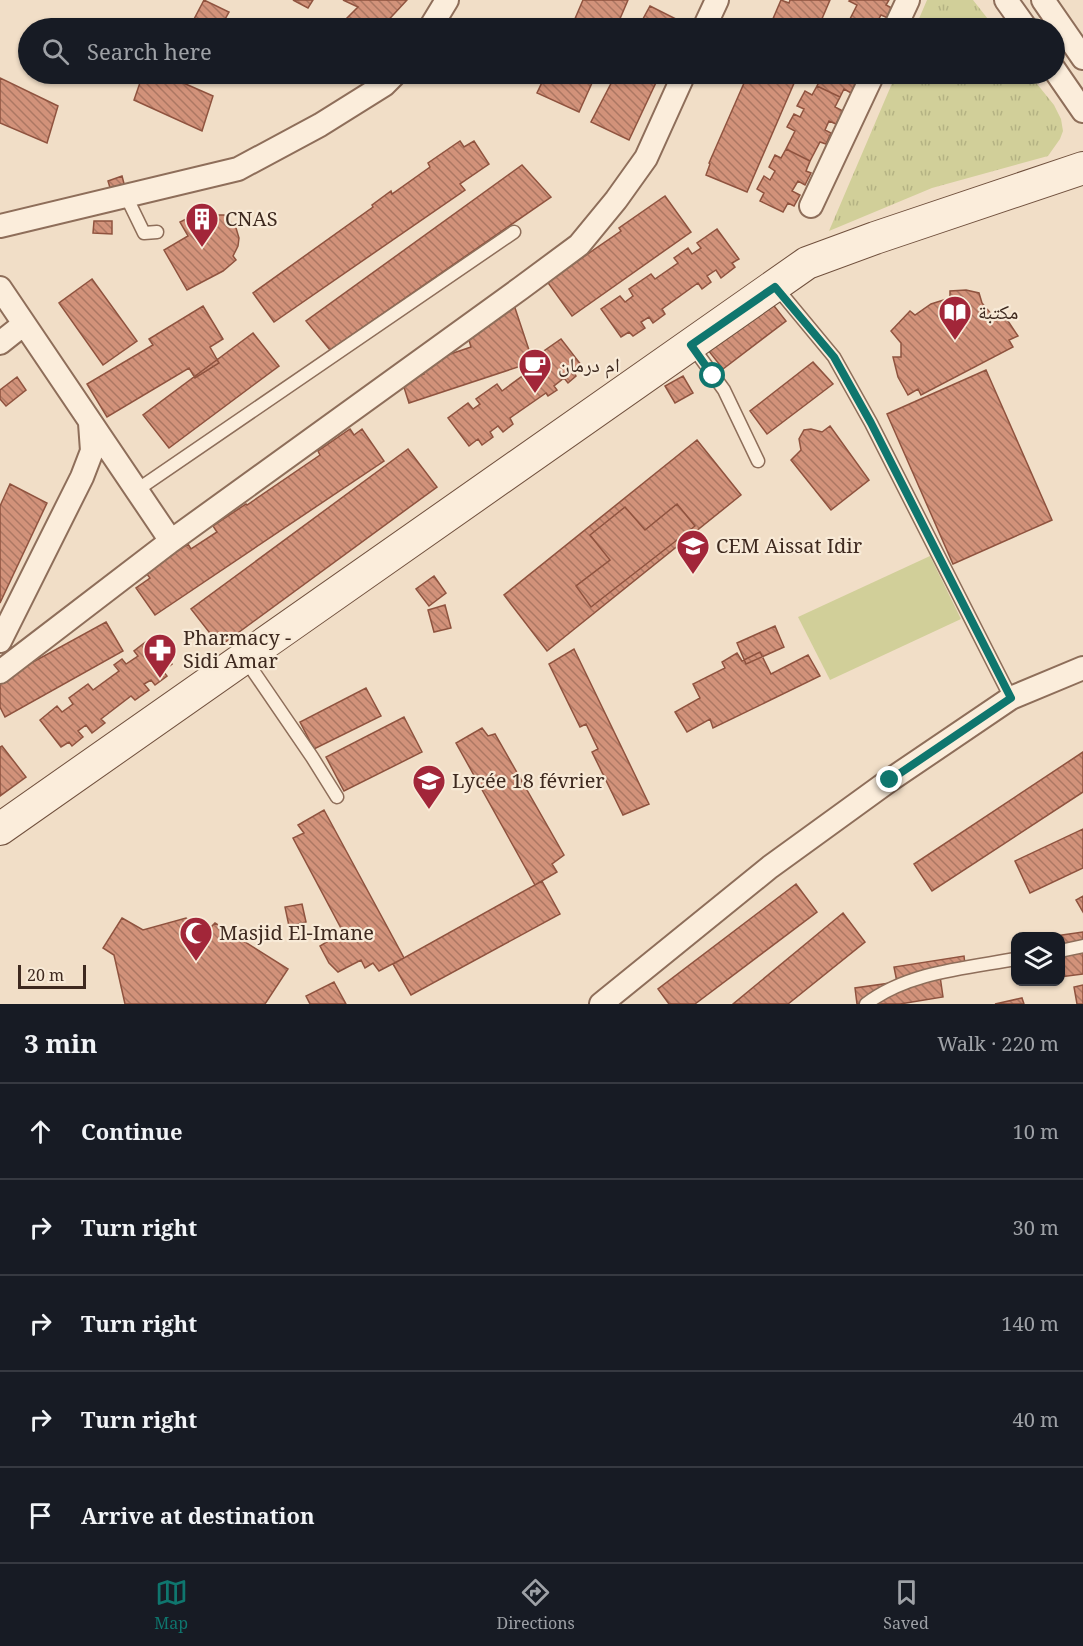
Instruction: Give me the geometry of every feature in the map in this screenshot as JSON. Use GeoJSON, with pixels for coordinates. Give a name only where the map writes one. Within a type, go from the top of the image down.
{"type":"FeatureCollection","features":[{"type":"Feature","properties":{"kind":"street"},"geometry":{"type":"LineString","coordinates":[[436,18],[447,0]]}},
{"type":"Feature","properties":{"kind":"street"},"geometry":{"type":"LineString","coordinates":[[709,18],[717,0]]}},
{"type":"Feature","properties":{"kind":"street"},"geometry":{"type":"LineString","coordinates":[[900,18],[908,0]]}},
{"type":"Feature","properties":{"kind":"street"},"geometry":{"type":"LineString","coordinates":[[1006,0],[1019,18]]}},
{"type":"Feature","properties":{"kind":"street"},"geometry":{"type":"LineString","coordinates":[[1043,0],[1055,18]]}},
{"type":"Feature","properties":{"kind":"street"},"geometry":{"type":"LineString","coordinates":[[1065,32],[1083,58]]}},
{"type":"Feature","properties":{"kind":"street"},"geometry":{"type":"LineString","coordinates":[[0,226],[238,169],[320,125],[385,84]]}},
{"type":"Feature","properties":{"kind":"street"},"geometry":{"type":"LineString","coordinates":[[0,672],[171,541],[579,245],[616,200],[646,158],[679,84]]}},
{"type":"Feature","properties":{"kind":"street"},"geometry":{"type":"LineString","coordinates":[[811,206],[868,84]]}},
{"type":"Feature","properties":{"kind":"street"},"geometry":{"type":"LineString","coordinates":[[1064,84],[1083,111]]}},
{"type":"Feature","properties":{"kind":"street"},"geometry":{"type":"LineString","coordinates":[[0,829],[807,263],[875,237],[1083,168]]}},
{"type":"Feature","properties":{"kind":"street"},"geometry":{"type":"LineString","coordinates":[[0,288],[171,541]]}},
{"type":"Feature","properties":{"kind":"street"},"geometry":{"type":"LineString","coordinates":[[0,343],[24,324]]}},
{"type":"Feature","properties":{"kind":"street"},"geometry":{"type":"LineString","coordinates":[[0,641],[82,477],[92,451],[90,421]]}},
{"type":"Feature","properties":{"kind":"street"},"geometry":{"type":"LineString","coordinates":[[601,1004],[770,867],[890,780],[1011,698],[1083,668]]}},
{"type":"Feature","properties":{"kind":"lane"},"geometry":{"type":"LineString","coordinates":[[126,196],[144,233],[156,231]]}},
{"type":"Feature","properties":{"kind":"lane"},"geometry":{"type":"LineString","coordinates":[[137,490],[514,232]]}},
{"type":"Feature","properties":{"kind":"lane"},"geometry":{"type":"LineString","coordinates":[[775,287],[834,357],[871,423],[1011,698]]}},
{"type":"Feature","properties":{"kind":"lane"},"geometry":{"type":"LineString","coordinates":[[691,345],[724,390],[758,461]]}},
{"type":"Feature","properties":{"kind":"lane"},"geometry":{"type":"LineString","coordinates":[[244,658],[337,797]]}},
{"type":"Feature","properties":{"kind":"lane"},"geometry":{"type":"LineString","coordinates":[[1065,950],[1083,946]]}},
{"type":"Feature","properties":{"kind":"lane"},"geometry":{"type":"LineString","coordinates":[[866,1004],[907,982],[944,972],[1011,960]]}},
{"type":"Feature","properties":{"kind":"green space"},"geometry":{"type":"Polygon","coordinates":[[[927,0],[973,0],[987,18],[919,18],[927,0]]]}},
{"type":"Feature","properties":{"kind":"green space"},"geometry":{"type":"Polygon","coordinates":[[[892,84],[1037,84],[1054,105],[1061,119],[1063,131],[1048,156],[932,188],[829,231],[892,84]]]}},
{"type":"Feature","properties":{"kind":"green space"},"geometry":{"type":"Polygon","coordinates":[[[930,556],[961,619],[830,680],[798,617],[930,556]]]}},
{"type":"Feature","properties":{"kind":"building"},"geometry":{"type":"Polygon","coordinates":[[[204,0],[229,12],[226,18],[195,18],[204,0]]]}},
{"type":"Feature","properties":{"kind":"building"},"geometry":{"type":"Polygon","coordinates":[[[293,0],[313,0],[308,8],[293,0]]]}},
{"type":"Feature","properties":{"kind":"building"},"geometry":{"type":"Polygon","coordinates":[[[343,0],[407,0],[390,18],[347,18],[358,7],[343,0]]]}},
{"type":"Feature","properties":{"kind":"building"},"geometry":{"type":"Polygon","coordinates":[[[583,0],[628,0],[620,18],[575,18],[583,0]]]}},
{"type":"Feature","properties":{"kind":"building"},"geometry":{"type":"Polygon","coordinates":[[[781,0],[789,3],[790,0],[830,0],[822,18],[773,18],[781,0]]]}},
{"type":"Feature","properties":{"kind":"building"},"geometry":{"type":"Polygon","coordinates":[[[889,0],[886,5],[892,8],[888,18],[881,15],[879,18],[850,18],[857,5],[849,1],[889,0]]]}},
{"type":"Feature","properties":{"kind":"building"},"geometry":{"type":"Polygon","coordinates":[[[650,6],[674,18],[643,18],[650,6]]]}},
{"type":"Feature","properties":{"kind":"building"},"geometry":{"type":"Polygon","coordinates":[[[0,78],[58,106],[47,143],[0,123],[0,78]]]}},
{"type":"Feature","properties":{"kind":"building"},"geometry":{"type":"Polygon","coordinates":[[[140,84],[186,84],[213,96],[202,131],[134,100],[140,84]]]}},
{"type":"Feature","properties":{"kind":"building"},"geometry":{"type":"Polygon","coordinates":[[[541,84],[592,84],[579,112],[537,93],[541,84]]]}},
{"type":"Feature","properties":{"kind":"building"},"geometry":{"type":"Polygon","coordinates":[[[611,84],[655,84],[629,140],[591,122],[611,84]]]}},
{"type":"Feature","properties":{"kind":"building"},"geometry":{"type":"Polygon","coordinates":[[[744,84],[794,84],[747,192],[706,175],[709,163],[744,84]]]}},
{"type":"Feature","properties":{"kind":"building"},"geometry":{"type":"Polygon","coordinates":[[[818,84],[856,84],[851,93],[844,89],[840,97],[817,86],[818,84]]]}},
{"type":"Feature","properties":{"kind":"building"},"geometry":{"type":"Polygon","coordinates":[[[817,86],[840,97],[835,107],[843,111],[836,124],[829,121],[825,130],[831,133],[826,144],[820,142],[810,161],[786,149],[795,131],[787,127],[794,114],[800,117],[804,109],[797,106],[805,91],[812,95],[817,86]]]}},
{"type":"Feature","properties":{"kind":"building"},"geometry":{"type":"Polygon","coordinates":[[[460,141],[464,147],[474,141],[489,164],[460,184],[465,190],[274,322],[253,293],[373,207],[372,205],[391,191],[392,194],[430,167],[428,163],[460,141]]]}},
{"type":"Feature","properties":{"kind":"building"},"geometry":{"type":"Polygon","coordinates":[[[786,149],[810,161],[806,171],[811,173],[805,185],[798,181],[792,191],[800,195],[794,206],[788,203],[783,212],[760,201],[764,193],[757,189],[764,176],[770,180],[775,171],[769,167],[775,155],[781,158],[786,149]]]}},
{"type":"Feature","properties":{"kind":"building"},"geometry":{"type":"Polygon","coordinates":[[[522,165],[551,197],[330,350],[306,321],[522,165]]]}},
{"type":"Feature","properties":{"kind":"building"},"geometry":{"type":"Polygon","coordinates":[[[122,176],[128,199],[111,191],[108,181],[122,176]]]}},
{"type":"Feature","properties":{"kind":"building"},"geometry":{"type":"Polygon","coordinates":[[[665,196],[691,232],[572,316],[546,280],[621,231],[619,228],[665,196]]]}},
{"type":"Feature","properties":{"kind":"building","name":"CNAS"},"geometry":{"type":"Polygon","coordinates":[[[206,209],[210,215],[224,215],[236,228],[239,238],[233,256],[236,260],[223,271],[187,290],[164,250],[188,236],[180,222],[206,209]]]}},
{"type":"Feature","properties":{"kind":"building"},"geometry":{"type":"Polygon","coordinates":[[[94,221],[112,221],[112,234],[93,233],[94,221]]]}},
{"type":"Feature","properties":{"kind":"building"},"geometry":{"type":"Polygon","coordinates":[[[717,229],[739,259],[732,263],[735,267],[721,278],[716,270],[707,276],[711,282],[702,289],[698,283],[662,309],[665,314],[653,323],[649,317],[641,322],[645,328],[633,336],[629,332],[621,337],[601,309],[620,296],[625,302],[633,296],[629,289],[651,274],[655,279],[678,263],[674,258],[688,248],[692,254],[701,248],[697,243],[717,229]]]}},
{"type":"Feature","properties":{"kind":"building"},"geometry":{"type":"Polygon","coordinates":[[[92,279],[137,341],[103,365],[59,303],[92,279]]]}},
{"type":"Feature","properties":{"kind":"building","name":"مكتبة"},"geometry":{"type":"Polygon","coordinates":[[[966,290],[979,293],[982,303],[992,315],[998,310],[1006,318],[1018,336],[1009,340],[1013,347],[921,395],[918,389],[908,395],[898,377],[893,357],[901,357],[901,343],[891,331],[910,311],[915,315],[931,304],[950,298],[950,291],[966,290]]]}},
{"type":"Feature","properties":{"kind":"building"},"geometry":{"type":"Polygon","coordinates":[[[767,297],[786,321],[723,369],[704,345],[767,297]]]}},
{"type":"Feature","properties":{"kind":"building"},"geometry":{"type":"Polygon","coordinates":[[[514,305],[533,362],[409,403],[402,381],[424,374],[421,364],[471,347],[467,333],[489,326],[485,314],[514,305]]]}},
{"type":"Feature","properties":{"kind":"building"},"geometry":{"type":"Polygon","coordinates":[[[203,306],[223,339],[210,347],[219,363],[195,378],[189,368],[107,417],[87,384],[153,345],[149,339],[203,306]]]}},
{"type":"Feature","properties":{"kind":"building"},"geometry":{"type":"Polygon","coordinates":[[[253,333],[279,366],[169,448],[143,415],[253,333]]]}},
{"type":"Feature","properties":{"kind":"building"},"geometry":{"type":"Polygon","coordinates":[[[561,339],[582,366],[574,372],[576,376],[568,383],[564,378],[554,386],[557,390],[548,396],[546,393],[510,418],[513,424],[503,432],[498,426],[490,432],[493,437],[482,445],[478,439],[469,446],[448,418],[468,403],[473,409],[480,404],[476,399],[497,384],[502,391],[529,371],[527,368],[545,359],[541,353],[561,339]]]}},
{"type":"Feature","properties":{"kind":"building"},"geometry":{"type":"Polygon","coordinates":[[[813,362],[833,384],[767,434],[750,411],[813,362]]]}},
{"type":"Feature","properties":{"kind":"building"},"geometry":{"type":"Polygon","coordinates":[[[986,370],[1052,520],[953,564],[887,414],[986,370]]]}},
{"type":"Feature","properties":{"kind":"building"},"geometry":{"type":"Polygon","coordinates":[[[683,376],[693,393],[675,403],[665,386],[683,376]]]}},
{"type":"Feature","properties":{"kind":"building"},"geometry":{"type":"Polygon","coordinates":[[[17,377],[26,390],[6,406],[0,399],[0,390],[17,377]]]}},
{"type":"Feature","properties":{"kind":"building"},"geometry":{"type":"Polygon","coordinates":[[[830,426],[869,480],[831,510],[791,460],[801,450],[799,439],[804,430],[822,432],[830,426]]]}},
{"type":"Feature","properties":{"kind":"building"},"geometry":{"type":"Polygon","coordinates":[[[350,429],[354,435],[362,429],[384,461],[155,615],[136,588],[150,578],[146,573],[188,544],[191,549],[217,532],[213,526],[320,455],[318,451],[350,429]]]}},
{"type":"Feature","properties":{"kind":"building"},"geometry":{"type":"Polygon","coordinates":[[[697,440],[741,495],[547,651],[504,595],[697,440]]]}},
{"type":"Feature","properties":{"kind":"building"},"geometry":{"type":"Polygon","coordinates":[[[408,449],[437,487],[220,646],[191,609],[408,449]]]}},
{"type":"Feature","properties":{"kind":"building"},"geometry":{"type":"Polygon","coordinates":[[[10,484],[47,503],[0,603],[0,506],[10,484]]]}},
{"type":"Feature","properties":{"kind":"building"},"geometry":{"type":"Polygon","coordinates":[[[677,504],[695,526],[591,607],[576,586],[610,560],[590,535],[625,507],[645,530],[677,504]]]}},
{"type":"Feature","properties":{"kind":"building"},"geometry":{"type":"Polygon","coordinates":[[[434,576],[446,593],[429,606],[416,589],[434,576]]]}},
{"type":"Feature","properties":{"kind":"building"},"geometry":{"type":"Polygon","coordinates":[[[445,605],[451,628],[434,632],[428,610],[445,605]]]}},
{"type":"Feature","properties":{"kind":"building"},"geometry":{"type":"Polygon","coordinates":[[[106,622],[123,651],[5,717],[0,707],[0,680],[106,622]]]}},
{"type":"Feature","properties":{"kind":"building"},"geometry":{"type":"Polygon","coordinates":[[[775,626],[784,647],[746,664],[737,643],[775,626]]]}},
{"type":"Feature","properties":{"kind":"building"},"geometry":{"type":"Polygon","coordinates":[[[152,637],[172,664],[163,671],[167,676],[155,685],[151,680],[144,684],[149,690],[135,700],[131,696],[101,719],[105,723],[92,733],[86,725],[78,731],[83,737],[72,746],[69,742],[61,747],[40,720],[57,706],[62,712],[73,704],[69,698],[88,684],[93,690],[119,671],[114,665],[122,659],[126,664],[138,656],[134,651],[152,637]]]}},
{"type":"Feature","properties":{"kind":"building"},"geometry":{"type":"Polygon","coordinates":[[[574,649],[649,804],[623,815],[592,752],[598,749],[586,724],[580,727],[549,664],[574,649]]]}},
{"type":"Feature","properties":{"kind":"building"},"geometry":{"type":"Polygon","coordinates":[[[760,652],[771,674],[808,655],[820,676],[713,728],[710,719],[687,732],[675,712],[700,698],[693,684],[725,668],[722,662],[737,653],[742,661],[760,652]]]}},
{"type":"Feature","properties":{"kind":"building"},"geometry":{"type":"Polygon","coordinates":[[[366,688],[381,716],[314,749],[300,722],[366,688]]]}},
{"type":"Feature","properties":{"kind":"building"},"geometry":{"type":"Polygon","coordinates":[[[404,717],[422,752],[344,791],[326,757],[404,717]]]}},
{"type":"Feature","properties":{"kind":"building"},"geometry":{"type":"Polygon","coordinates":[[[482,728],[488,736],[495,734],[564,855],[552,864],[557,872],[535,885],[456,743],[482,728]]]}},
{"type":"Feature","properties":{"kind":"building"},"geometry":{"type":"Polygon","coordinates":[[[2,746],[26,777],[0,796],[0,747],[2,746]]]}},
{"type":"Feature","properties":{"kind":"building"},"geometry":{"type":"Polygon","coordinates":[[[1083,752],[1083,792],[932,891],[914,864],[1083,752]]]}},
{"type":"Feature","properties":{"kind":"building"},"geometry":{"type":"Polygon","coordinates":[[[324,810],[404,958],[379,971],[373,963],[365,968],[361,960],[338,972],[329,963],[320,946],[343,932],[293,838],[304,833],[298,825],[324,810]]]}},
{"type":"Feature","properties":{"kind":"building"},"geometry":{"type":"Polygon","coordinates":[[[1083,829],[1083,868],[1030,893],[1015,861],[1083,829]]]}},
{"type":"Feature","properties":{"kind":"building"},"geometry":{"type":"Polygon","coordinates":[[[542,881],[560,914],[411,995],[393,964],[542,881]]]}},
{"type":"Feature","properties":{"kind":"building"},"geometry":{"type":"Polygon","coordinates":[[[796,884],[817,912],[695,1004],[669,1004],[658,989],[796,884]]]}},
{"type":"Feature","properties":{"kind":"building"},"geometry":{"type":"Polygon","coordinates":[[[1083,896],[1083,912],[1076,900],[1083,896]]]}},
{"type":"Feature","properties":{"kind":"building"},"geometry":{"type":"Polygon","coordinates":[[[302,904],[306,922],[289,926],[285,907],[302,904]]]}},
{"type":"Feature","properties":{"kind":"building"},"geometry":{"type":"Polygon","coordinates":[[[843,913],[865,942],[788,1004],[733,1004],[843,913]]]}},
{"type":"Feature","properties":{"kind":"building","name":"Masjid El-Imane"},"geometry":{"type":"Polygon","coordinates":[[[122,918],[143,930],[186,918],[207,931],[215,923],[288,969],[265,1004],[125,1004],[114,955],[103,948],[122,918]]]}},
{"type":"Feature","properties":{"kind":"building"},"geometry":{"type":"Polygon","coordinates":[[[1083,932],[1083,974],[1065,976],[1065,935],[1083,932]]]}},
{"type":"Feature","properties":{"kind":"building"},"geometry":{"type":"Polygon","coordinates":[[[964,956],[966,972],[940,976],[943,997],[900,1004],[857,1004],[855,988],[897,982],[894,967],[964,956]]]}},
{"type":"Feature","properties":{"kind":"building"},"geometry":{"type":"Polygon","coordinates":[[[334,982],[346,1004],[310,1004],[306,996],[334,982]]]}},
{"type":"Feature","properties":{"kind":"building"},"geometry":{"type":"Polygon","coordinates":[[[1083,985],[1083,1004],[1077,1004],[1074,987],[1083,985]]]}},
{"type":"Feature","properties":{"kind":"building"},"geometry":{"type":"Polygon","coordinates":[[[1022,998],[1024,1004],[995,1004],[1022,998]]]}},
{"type":"Feature","properties":{"kind":"place","name":"CNAS"},"geometry":{"type":"Point","coordinates":[202,248]}},
{"type":"Feature","properties":{"kind":"place","name":"مكتبة"},"geometry":{"type":"Point","coordinates":[955,341]}},
{"type":"Feature","properties":{"kind":"place","name":"ام درمان"},"geometry":{"type":"Point","coordinates":[535,394]}},
{"type":"Feature","properties":{"kind":"place","name":"CEM Aissat Idir"},"geometry":{"type":"Point","coordinates":[693,575]}},
{"type":"Feature","properties":{"kind":"place","name":"Pharmacy - Sidi Amar"},"geometry":{"type":"Point","coordinates":[160,679]}},
{"type":"Feature","properties":{"kind":"place","name":"Lycée 18 février"},"geometry":{"type":"Point","coordinates":[429,810]}},
{"type":"Feature","properties":{"kind":"place","name":"Masjid El-Imane"},"geometry":{"type":"Point","coordinates":[196,962]}},
{"type":"Feature","properties":{"kind":"route"},"geometry":{"type":"LineString","coordinates":[[713,376],[691,345],[775,287],[834,357],[871,423],[1011,698],[890,780]]}}]}
